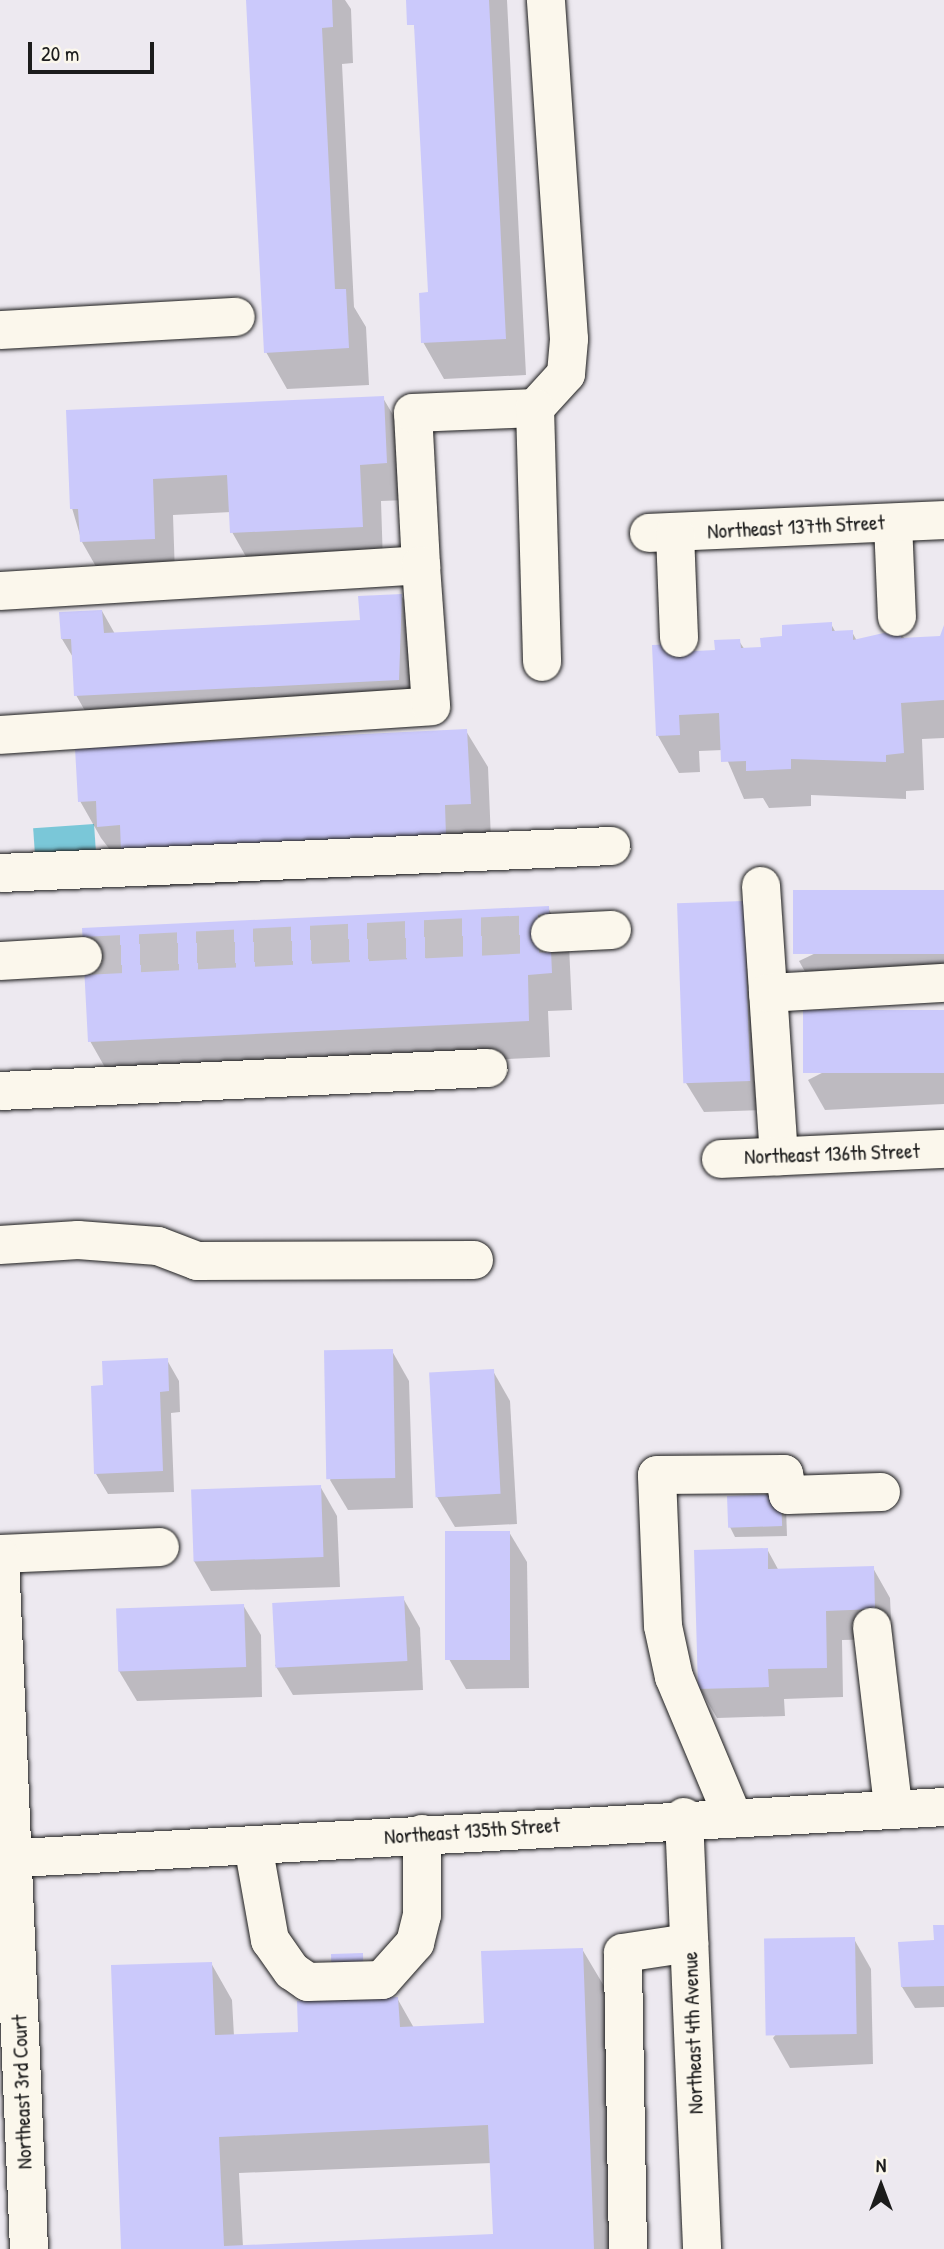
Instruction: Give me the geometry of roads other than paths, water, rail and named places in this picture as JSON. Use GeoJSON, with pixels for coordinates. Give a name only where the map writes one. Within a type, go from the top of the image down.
{"type":"FeatureCollection","features":[{"type":"Feature","properties":{"kind":"street"},"geometry":{"type":"LineString","coordinates":[[542,662],[535,408],[566,374],[569,339],[545,0]]}},
{"type":"Feature","properties":{"kind":"street"},"geometry":{"type":"LineString","coordinates":[[0,330],[236,317]]}},
{"type":"Feature","properties":{"kind":"street"},"geometry":{"type":"LineString","coordinates":[[0,735],[431,706],[413,413],[535,408]]}},
{"type":"Feature","properties":{"kind":"street","name":"Northeast 137th Street"},"geometry":{"type":"LineString","coordinates":[[679,638],[662,533],[944,520]]}},
{"type":"Feature","properties":{"kind":"street"},"geometry":{"type":"LineString","coordinates":[[893,523],[897,617]]}},
{"type":"Feature","properties":{"kind":"street"},"geometry":{"type":"LineString","coordinates":[[0,591],[421,565]]}},
{"type":"Feature","properties":{"kind":"street"},"geometry":{"type":"LineString","coordinates":[[0,873],[611,846]]}},
{"type":"Feature","properties":{"kind":"street"},"geometry":{"type":"LineString","coordinates":[[761,886],[779,1156]]}},
{"type":"Feature","properties":{"kind":"street"},"geometry":{"type":"LineString","coordinates":[[550,933],[612,930]]}},
{"type":"Feature","properties":{"kind":"street"},"geometry":{"type":"LineString","coordinates":[[0,961],[83,956]]}},
{"type":"Feature","properties":{"kind":"street"},"geometry":{"type":"LineString","coordinates":[[768,993],[944,983]]}},
{"type":"Feature","properties":{"kind":"street"},"geometry":{"type":"LineString","coordinates":[[0,1091],[488,1068]]}},
{"type":"Feature","properties":{"kind":"street","name":"Northeast 136th Street"},"geometry":{"type":"LineString","coordinates":[[721,1159],[944,1149]]}},
{"type":"Feature","properties":{"kind":"street"},"geometry":{"type":"LineString","coordinates":[[0,1245],[78,1240],[158,1246],[197,1261],[474,1260]]}},
{"type":"Feature","properties":{"kind":"street"},"geometry":{"type":"LineString","coordinates":[[732,1815],[674,1677],[663,1626],[657,1475],[784,1474],[788,1495],[881,1492]]}},
{"type":"Feature","properties":{"kind":"street"},"geometry":{"type":"LineString","coordinates":[[0,1556],[159,1547]]}},
{"type":"Feature","properties":{"kind":"street","name":"Northeast 3rd Court"},"geometry":{"type":"LineString","coordinates":[[0,1556],[6,1859],[29,2249]]}},
{"type":"Feature","properties":{"kind":"street"},"geometry":{"type":"LineString","coordinates":[[872,1627],[893,1807]]}},
{"type":"Feature","properties":{"kind":"street","name":"Northeast 135th Street"},"geometry":{"type":"LineString","coordinates":[[6,1859],[684,1817],[944,1807]]}},
{"type":"Feature","properties":{"kind":"street","name":"Northeast 4th Avenue"},"geometry":{"type":"LineString","coordinates":[[684,1817],[702,2249]]}},
{"type":"Feature","properties":{"kind":"street"},"geometry":{"type":"LineString","coordinates":[[253,1844],[270,1940],[292,1971],[308,1982],[382,1980],[415,1943],[422,1914],[422,1834]]}},
{"type":"Feature","properties":{"kind":"street"},"geometry":{"type":"LineString","coordinates":[[628,2249],[623,1953],[689,1943]]}},
{"type":"Feature","properties":{"kind":"water"},"geometry":{"type":"Polygon","coordinates":[[[94,824],[96,855],[35,859],[33,828],[94,824]]]}},
{"type":"Feature","properties":{"kind":"tunnel"},"geometry":{"type":"LineString","coordinates":[[83,956],[550,933]]}}]}
